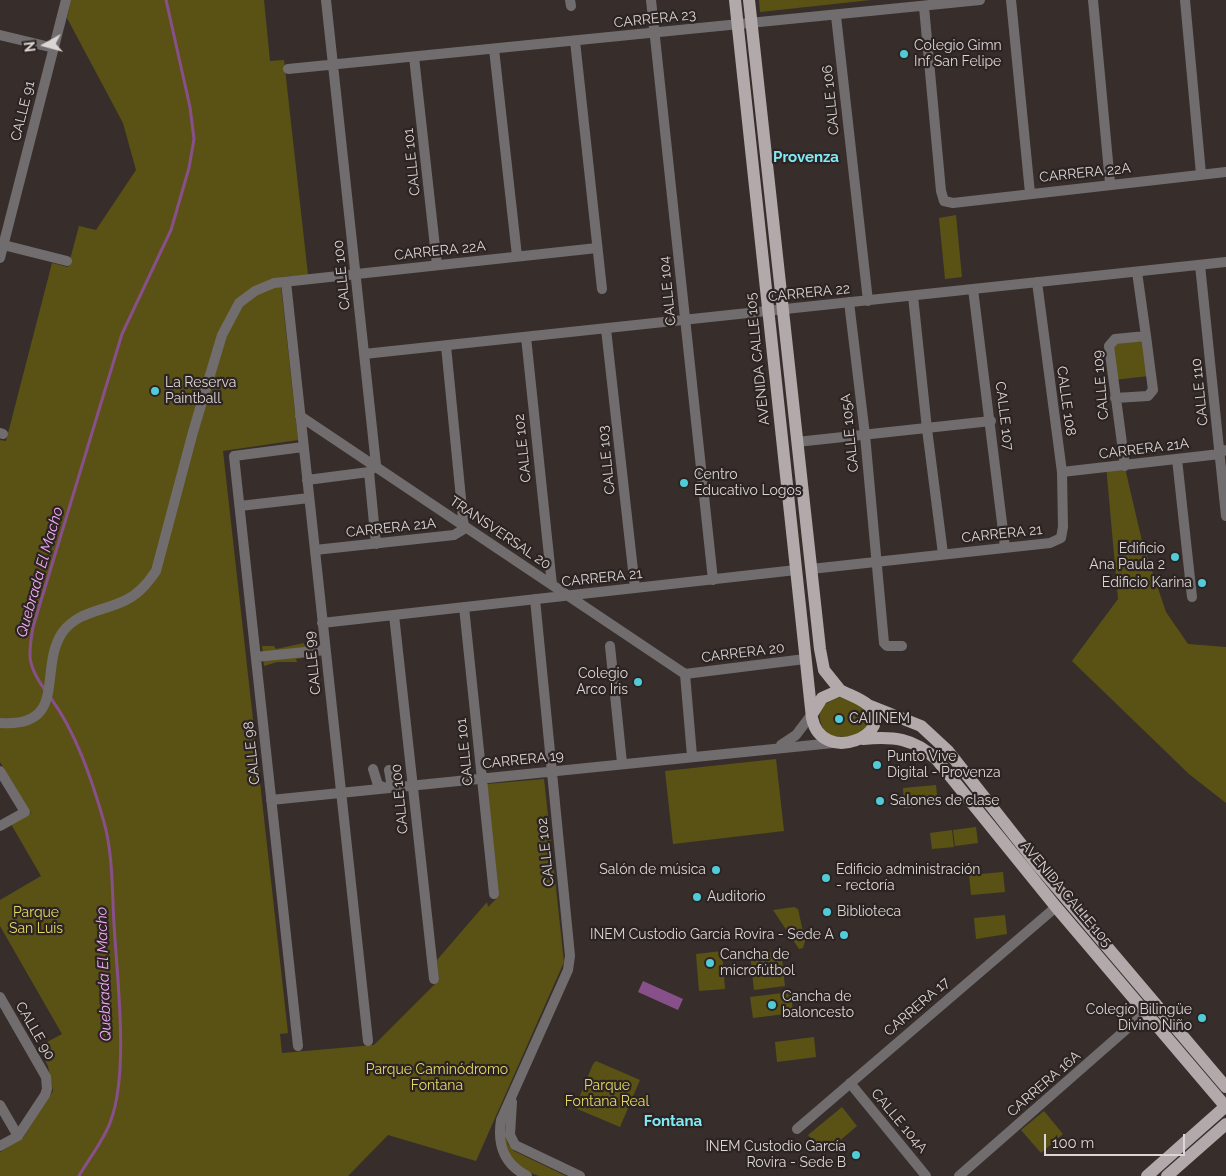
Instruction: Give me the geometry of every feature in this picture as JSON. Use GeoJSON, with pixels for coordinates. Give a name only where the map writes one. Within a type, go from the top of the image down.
{"type":"FeatureCollection","features":[{"type":"Feature","properties":{"kind":"main road","name":"AVENIDA CALLE 105"},"geometry":{"type":"LineString","coordinates":[[735,0],[812,714]]}},
{"type":"Feature","properties":{"kind":"main road"},"geometry":{"type":"LineString","coordinates":[[749,0],[821,661],[830,679],[840,690],[868,705],[872,710],[874,723],[872,729],[863,738],[833,743],[827,742],[820,736],[813,724],[812,714],[822,698],[840,690]]}},
{"type":"Feature","properties":{"kind":"main road","name":"AVENIDA CALLE 105"},"geometry":{"type":"LineString","coordinates":[[868,705],[921,726],[948,752],[1041,870],[1226,1087]]}},
{"type":"Feature","properties":{"kind":"main road","name":"AVENIDA CALLE 105"},"geometry":{"type":"LineString","coordinates":[[863,738],[892,737],[902,739],[918,745],[931,754],[963,790],[1056,906],[1226,1107]]}},
{"type":"Feature","properties":{"kind":"main road"},"geometry":{"type":"LineString","coordinates":[[1147,1176],[1226,1107]]}},
{"type":"Feature","properties":{"kind":"main road"},"geometry":{"type":"LineString","coordinates":[[1167,1176],[1226,1124]]}},
{"type":"Feature","properties":{"kind":"street","name":"CALLE 91"},"geometry":{"type":"LineString","coordinates":[[0,258],[2,244],[66,0]]}},
{"type":"Feature","properties":{"kind":"street","name":"CALLE 100"},"geometry":{"type":"LineString","coordinates":[[326,0],[364,354],[376,544]]}},
{"type":"Feature","properties":{"kind":"street","name":"CALLE 104"},"geometry":{"type":"LineString","coordinates":[[651,0],[713,580]]}},
{"type":"Feature","properties":{"kind":"street","name":"CARRERA 23"},"geometry":{"type":"LineString","coordinates":[[288,69],[836,16],[980,0]]}},
{"type":"Feature","properties":{"kind":"street"},"geometry":{"type":"LineString","coordinates":[[1011,0],[1030,193]]}},
{"type":"Feature","properties":{"kind":"street"},"geometry":{"type":"LineString","coordinates":[[1092,0],[1110,183]]}},
{"type":"Feature","properties":{"kind":"street"},"geometry":{"type":"LineString","coordinates":[[1185,0],[1201,174]]}},
{"type":"Feature","properties":{"kind":"street","name":"CARRERA 22A"},"geometry":{"type":"LineString","coordinates":[[924,7],[941,190],[942,198],[947,202],[1226,172]]}},
{"type":"Feature","properties":{"kind":"street","name":"CALLE 106"},"geometry":{"type":"LineString","coordinates":[[836,16],[868,300]]}},
{"type":"Feature","properties":{"kind":"street"},"geometry":{"type":"LineString","coordinates":[[0,35],[54,48]]}},
{"type":"Feature","properties":{"kind":"street"},"geometry":{"type":"LineString","coordinates":[[574,41],[602,289]]}},
{"type":"Feature","properties":{"kind":"street"},"geometry":{"type":"LineString","coordinates":[[494,49],[517,256]]}},
{"type":"Feature","properties":{"kind":"street","name":"CALLE 101"},"geometry":{"type":"LineString","coordinates":[[414,56],[437,265]]}},
{"type":"Feature","properties":{"kind":"street"},"geometry":{"type":"LineString","coordinates":[[2,244],[67,261]]}},
{"type":"Feature","properties":{"kind":"street","name":"CARRERA 22A"},"geometry":{"type":"LineString","coordinates":[[0,723],[26,722],[43,709],[55,650],[64,630],[85,614],[127,600],[143,588],[156,571],[193,432],[227,324],[234,311],[246,297],[265,286],[286,282],[597,248]]}},
{"type":"Feature","properties":{"kind":"street","name":"CARRERA 22"},"geometry":{"type":"LineString","coordinates":[[364,354],[1226,262]]}},
{"type":"Feature","properties":{"kind":"street","name":"CALLE 110"},"geometry":{"type":"LineString","coordinates":[[1200,265],[1223,451],[1226,516]]}},
{"type":"Feature","properties":{"kind":"street"},"geometry":{"type":"LineString","coordinates":[[1115,398],[1148,396],[1153,390],[1137,272]]}},
{"type":"Feature","properties":{"kind":"street","name":"CALLE 99"},"geometry":{"type":"LineString","coordinates":[[286,282],[368,1041]]}},
{"type":"Feature","properties":{"kind":"street","name":"CALLE 108"},"geometry":{"type":"LineString","coordinates":[[1037,282],[1062,472],[1063,523]]}},
{"type":"Feature","properties":{"kind":"street","name":"CALLE 107"},"geometry":{"type":"LineString","coordinates":[[973,289],[991,421],[1005,547]]}},
{"type":"Feature","properties":{"kind":"street"},"geometry":{"type":"LineString","coordinates":[[913,296],[926,429],[942,554]]}},
{"type":"Feature","properties":{"kind":"street","name":"CALLE 105A"},"geometry":{"type":"LineString","coordinates":[[849,302],[865,435],[884,643],[888,646],[902,646]]}},
{"type":"Feature","properties":{"kind":"street","name":"CALLE 103"},"geometry":{"type":"LineString","coordinates":[[606,328],[635,588]]}},
{"type":"Feature","properties":{"kind":"street","name":"CALLE 109"},"geometry":{"type":"LineString","coordinates":[[1125,466],[1109,346],[1115,339],[1146,336]]}},
{"type":"Feature","properties":{"kind":"street","name":"CALLE 102"},"geometry":{"type":"LineString","coordinates":[[526,337],[552,585]]}},
{"type":"Feature","properties":{"kind":"street"},"geometry":{"type":"LineString","coordinates":[[446,346],[465,526]]}},
{"type":"Feature","properties":{"kind":"street","name":"TRANSVERSAL 20"},"geometry":{"type":"LineString","coordinates":[[300,416],[372,469],[465,526],[684,674]]}},
{"type":"Feature","properties":{"kind":"street"},"geometry":{"type":"LineString","coordinates":[[797,442],[991,421]]}},
{"type":"Feature","properties":{"kind":"street","name":"CALLE 98"},"geometry":{"type":"LineString","coordinates":[[298,1046],[234,456],[304,447]]}},
{"type":"Feature","properties":{"kind":"street","name":"CARRERA 21A"},"geometry":{"type":"LineString","coordinates":[[1062,472],[1125,466],[1223,451]]}},
{"type":"Feature","properties":{"kind":"street"},"geometry":{"type":"LineString","coordinates":[[1177,458],[1192,598]]}},
{"type":"Feature","properties":{"kind":"street"},"geometry":{"type":"LineString","coordinates":[[307,480],[372,469]]}},
{"type":"Feature","properties":{"kind":"street"},"geometry":{"type":"LineString","coordinates":[[240,506],[309,498]]}},
{"type":"Feature","properties":{"kind":"street","name":"CARRERA 21"},"geometry":{"type":"LineString","coordinates":[[811,569],[877,560],[1050,543],[1060,538],[1063,532],[1063,523]]}},
{"type":"Feature","properties":{"kind":"street","name":"CARRERA 21A"},"geometry":{"type":"LineString","coordinates":[[315,550],[454,536],[462,532],[465,526]]}},
{"type":"Feature","properties":{"kind":"street","name":"CARRERA 21"},"geometry":{"type":"LineString","coordinates":[[322,623],[796,570]]}},
{"type":"Feature","properties":{"kind":"street","name":"CALLE 102"},"geometry":{"type":"LineString","coordinates":[[527,1176],[510,1162],[501,1150],[499,1141],[501,1120],[568,970],[570,960],[535,599]]}},
{"type":"Feature","properties":{"kind":"street","name":"CALLE 101"},"geometry":{"type":"LineString","coordinates":[[464,607],[494,894]]}},
{"type":"Feature","properties":{"kind":"street","name":"CALLE 100"},"geometry":{"type":"LineString","coordinates":[[394,615],[434,979]]}},
{"type":"Feature","properties":{"kind":"street"},"geometry":{"type":"LineString","coordinates":[[610,646],[622,763]]}},
{"type":"Feature","properties":{"kind":"street"},"geometry":{"type":"LineString","coordinates":[[256,657],[325,650]]}},
{"type":"Feature","properties":{"kind":"street","name":"CARRERA 20"},"geometry":{"type":"LineString","coordinates":[[684,674],[805,659]]}},
{"type":"Feature","properties":{"kind":"street"},"geometry":{"type":"LineString","coordinates":[[684,674],[692,756]]}},
{"type":"Feature","properties":{"kind":"street"},"geometry":{"type":"LineString","coordinates":[[778,747],[796,735],[812,714]]}},
{"type":"Feature","properties":{"kind":"street","name":"CARRERA 19"},"geometry":{"type":"LineString","coordinates":[[271,800],[778,747],[833,743]]}},
{"type":"Feature","properties":{"kind":"street"},"geometry":{"type":"LineString","coordinates":[[373,770],[378,785],[391,787],[389,770]]}},
{"type":"Feature","properties":{"kind":"street"},"geometry":{"type":"LineString","coordinates":[[0,771],[25,812],[0,826]]}},
{"type":"Feature","properties":{"kind":"street","name":"CARRERA 17"},"geometry":{"type":"LineString","coordinates":[[797,1129],[1056,906]]}},
{"type":"Feature","properties":{"kind":"street","name":"CALLE 90"},"geometry":{"type":"LineString","coordinates":[[1,1002],[46,1077],[47,1089],[45,1094],[18,1136]]}},
{"type":"Feature","properties":{"kind":"street","name":"CARRERA 16A"},"geometry":{"type":"LineString","coordinates":[[959,1176],[1146,1012]]}},
{"type":"Feature","properties":{"kind":"street","name":"CALLE 104A"},"geometry":{"type":"LineString","coordinates":[[850,1083],[926,1176]]}},
{"type":"Feature","properties":{"kind":"street"},"geometry":{"type":"LineString","coordinates":[[515,1090],[510,1134],[515,1145],[577,1175]]}},
{"type":"Feature","properties":{"kind":"street"},"geometry":{"type":"LineString","coordinates":[[0,1106],[18,1136],[0,1146]]}},
{"type":"Feature","properties":{"kind":"green space"},"geometry":{"type":"Polygon","coordinates":[[[71,0],[264,0],[270,61],[284,60],[308,275],[280,277],[298,440],[223,451],[288,1033],[280,1034],[282,1053],[374,1045],[439,980],[437,960],[487,902],[488,907],[499,896],[487,784],[544,779],[564,962],[476,1161],[388,1135],[348,1176],[0,1176],[0,1152],[23,1138],[53,1091],[48,1066],[38,1047],[62,1034],[0,926],[0,900],[41,876],[11,824],[31,813],[0,762],[0,440],[6,441],[52,263],[68,267],[79,226],[96,230],[136,170],[123,123],[67,18],[71,0]]]}},
{"type":"Feature","properties":{"kind":"green space"},"geometry":{"type":"Polygon","coordinates":[[[759,0],[871,0],[760,12],[759,0]]]}},
{"type":"Feature","properties":{"kind":"green space"},"geometry":{"type":"Polygon","coordinates":[[[956,215],[962,277],[945,279],[939,218],[956,215]]]}},
{"type":"Feature","properties":{"kind":"green space"},"geometry":{"type":"Polygon","coordinates":[[[1145,339],[1149,376],[1113,380],[1109,343],[1145,339]]]}},
{"type":"Feature","properties":{"kind":"green space"},"geometry":{"type":"Polygon","coordinates":[[[1106,465],[1125,468],[1142,541],[1166,612],[1188,644],[1226,647],[1226,803],[1189,774],[1072,661],[1118,599],[1106,465]]]}},
{"type":"Feature","properties":{"kind":"green space"},"geometry":{"type":"Polygon","coordinates":[[[304,643],[304,645],[319,644],[321,655],[317,656],[318,659],[309,660],[309,657],[296,659],[297,662],[277,662],[264,666],[262,646],[274,646],[276,649],[304,643]]]}},
{"type":"Feature","properties":{"kind":"green space"},"geometry":{"type":"Polygon","coordinates":[[[840,697],[863,706],[870,722],[867,729],[850,737],[826,736],[820,712],[826,704],[840,697]]]}},
{"type":"Feature","properties":{"kind":"green space"},"geometry":{"type":"Polygon","coordinates":[[[776,759],[784,831],[673,844],[665,771],[776,759]]]}},
{"type":"Feature","properties":{"kind":"green space"},"geometry":{"type":"Polygon","coordinates":[[[936,785],[938,805],[904,808],[903,788],[936,785]]]}},
{"type":"Feature","properties":{"kind":"green space"},"geometry":{"type":"Polygon","coordinates":[[[976,827],[978,843],[955,846],[953,830],[976,827]]]}},
{"type":"Feature","properties":{"kind":"green space"},"geometry":{"type":"Polygon","coordinates":[[[952,830],[954,847],[932,849],[930,833],[952,830]]]}},
{"type":"Feature","properties":{"kind":"green space"},"geometry":{"type":"Polygon","coordinates":[[[1003,872],[1005,892],[971,895],[969,875],[1003,872]]]}},
{"type":"Feature","properties":{"kind":"green space"},"geometry":{"type":"Polygon","coordinates":[[[794,907],[798,909],[805,941],[803,948],[799,949],[773,910],[794,907]]]}},
{"type":"Feature","properties":{"kind":"green space"},"geometry":{"type":"Polygon","coordinates":[[[1005,915],[1007,934],[976,939],[974,918],[1005,915]]]}},
{"type":"Feature","properties":{"kind":"green space","name":"Cancha de microfútbol"},"geometry":{"type":"Polygon","coordinates":[[[722,951],[725,989],[699,991],[696,954],[722,951]]]}},
{"type":"Feature","properties":{"kind":"green space"},"geometry":{"type":"Polygon","coordinates":[[[781,951],[783,968],[752,971],[750,955],[781,951]]]}},
{"type":"Feature","properties":{"kind":"green space"},"geometry":{"type":"Polygon","coordinates":[[[783,970],[785,986],[754,990],[752,973],[783,970]]]}},
{"type":"Feature","properties":{"kind":"green space","name":"Cancha de baloncesto"},"geometry":{"type":"Polygon","coordinates":[[[791,992],[793,1013],[753,1018],[750,997],[791,992]]]}},
{"type":"Feature","properties":{"kind":"green space","name":"Cancha de baloncesto"},"geometry":{"type":"Polygon","coordinates":[[[814,1037],[816,1057],[777,1062],[775,1042],[814,1037]]]}},
{"type":"Feature","properties":{"kind":"green space","name":"Parque Fontana Real"},"geometry":{"type":"Polygon","coordinates":[[[596,1061],[640,1080],[620,1127],[575,1108],[593,1064],[596,1061]]]}},
{"type":"Feature","properties":{"kind":"green space"},"geometry":{"type":"Polygon","coordinates":[[[842,1107],[857,1126],[824,1154],[808,1135],[842,1107]]]}},
{"type":"Feature","properties":{"kind":"green space"},"geometry":{"type":"Polygon","coordinates":[[[1044,1111],[1063,1134],[1041,1153],[1021,1130],[1044,1111]]]}},
{"type":"Feature","properties":{"kind":"green space"},"geometry":{"type":"Polygon","coordinates":[[[505,1127],[508,1144],[514,1151],[566,1176],[539,1176],[523,1169],[507,1151],[504,1135],[505,1127]]]}},
{"type":"Feature","properties":{"kind":"shaded area"},"geometry":{"type":"Polygon","coordinates":[[[643,981],[683,999],[678,1010],[638,992],[643,981]]]}},
{"type":"Feature","properties":{"kind":"waterway","name":"Quebrada El Macho"},"geometry":{"type":"LineString","coordinates":[[45,690],[35,674],[30,660],[33,627],[122,334],[171,230],[189,168],[194,139],[190,107],[166,0]]}},
{"type":"Feature","properties":{"kind":"waterway","name":"Quebrada El Macho"},"geometry":{"type":"LineString","coordinates":[[50,697],[68,725],[88,773],[107,834],[112,873],[121,1050],[119,1076],[111,1120],[101,1141],[79,1176]]}},
{"type":"Feature","properties":{"kind":"place","name":"Colegio Gimn Inf San Felipe"},"geometry":{"type":"Point","coordinates":[904,54]}},
{"type":"Feature","properties":{"kind":"place","name":"La Reserva Paintball"},"geometry":{"type":"Point","coordinates":[155,391]}},
{"type":"Feature","properties":{"kind":"place","name":"Centro Educativo Logos"},"geometry":{"type":"Point","coordinates":[684,483]}},
{"type":"Feature","properties":{"kind":"place","name":"Edificio Ana Paula 2"},"geometry":{"type":"Point","coordinates":[1175,557]}},
{"type":"Feature","properties":{"kind":"place","name":"Edificio Karina"},"geometry":{"type":"Point","coordinates":[1202,583]}},
{"type":"Feature","properties":{"kind":"place","name":"Colegio Arco Iris"},"geometry":{"type":"Point","coordinates":[638,682]}},
{"type":"Feature","properties":{"kind":"place","name":"CAI INEM"},"geometry":{"type":"Point","coordinates":[839,719]}},
{"type":"Feature","properties":{"kind":"place","name":"Punto Vive Digital - Provenza"},"geometry":{"type":"Point","coordinates":[877,765]}},
{"type":"Feature","properties":{"kind":"place","name":"Salones de clase"},"geometry":{"type":"Point","coordinates":[880,801]}},
{"type":"Feature","properties":{"kind":"place","name":"Salón de música"},"geometry":{"type":"Point","coordinates":[716,870]}},
{"type":"Feature","properties":{"kind":"place","name":"Edificio administración - rectoría"},"geometry":{"type":"Point","coordinates":[826,878]}},
{"type":"Feature","properties":{"kind":"place","name":"Auditorio"},"geometry":{"type":"Point","coordinates":[697,897]}},
{"type":"Feature","properties":{"kind":"place","name":"Biblioteca"},"geometry":{"type":"Point","coordinates":[827,912]}},
{"type":"Feature","properties":{"kind":"place","name":"INEM Custodio García Rovira - Sede A"},"geometry":{"type":"Point","coordinates":[844,935]}},
{"type":"Feature","properties":{"kind":"place","name":"Cancha de microfútbol"},"geometry":{"type":"Point","coordinates":[710,963]}},
{"type":"Feature","properties":{"kind":"place","name":"Cancha de baloncesto"},"geometry":{"type":"Point","coordinates":[772,1005]}},
{"type":"Feature","properties":{"kind":"place","name":"Colegio Bilingüe Divino Niño"},"geometry":{"type":"Point","coordinates":[1202,1018]}},
{"type":"Feature","properties":{"kind":"place","name":"INEM Custodio García Rovira - Sede B"},"geometry":{"type":"Point","coordinates":[856,1155]}},
{"type":"Feature","properties":{"kind":"district","name":"Provenza"},"geometry":{"type":"Point","coordinates":[806,157]}},
{"type":"Feature","properties":{"kind":"district","name":"Fontana"},"geometry":{"type":"Point","coordinates":[673,1121]}},
{"type":"Feature","properties":{"kind":"park label","name":"Parque San Luis"},"geometry":{"type":"Point","coordinates":[36,922]}},
{"type":"Feature","properties":{"kind":"park label","name":"Parque Caminódromo Fontana"},"geometry":{"type":"Point","coordinates":[437,1078]}}]}
